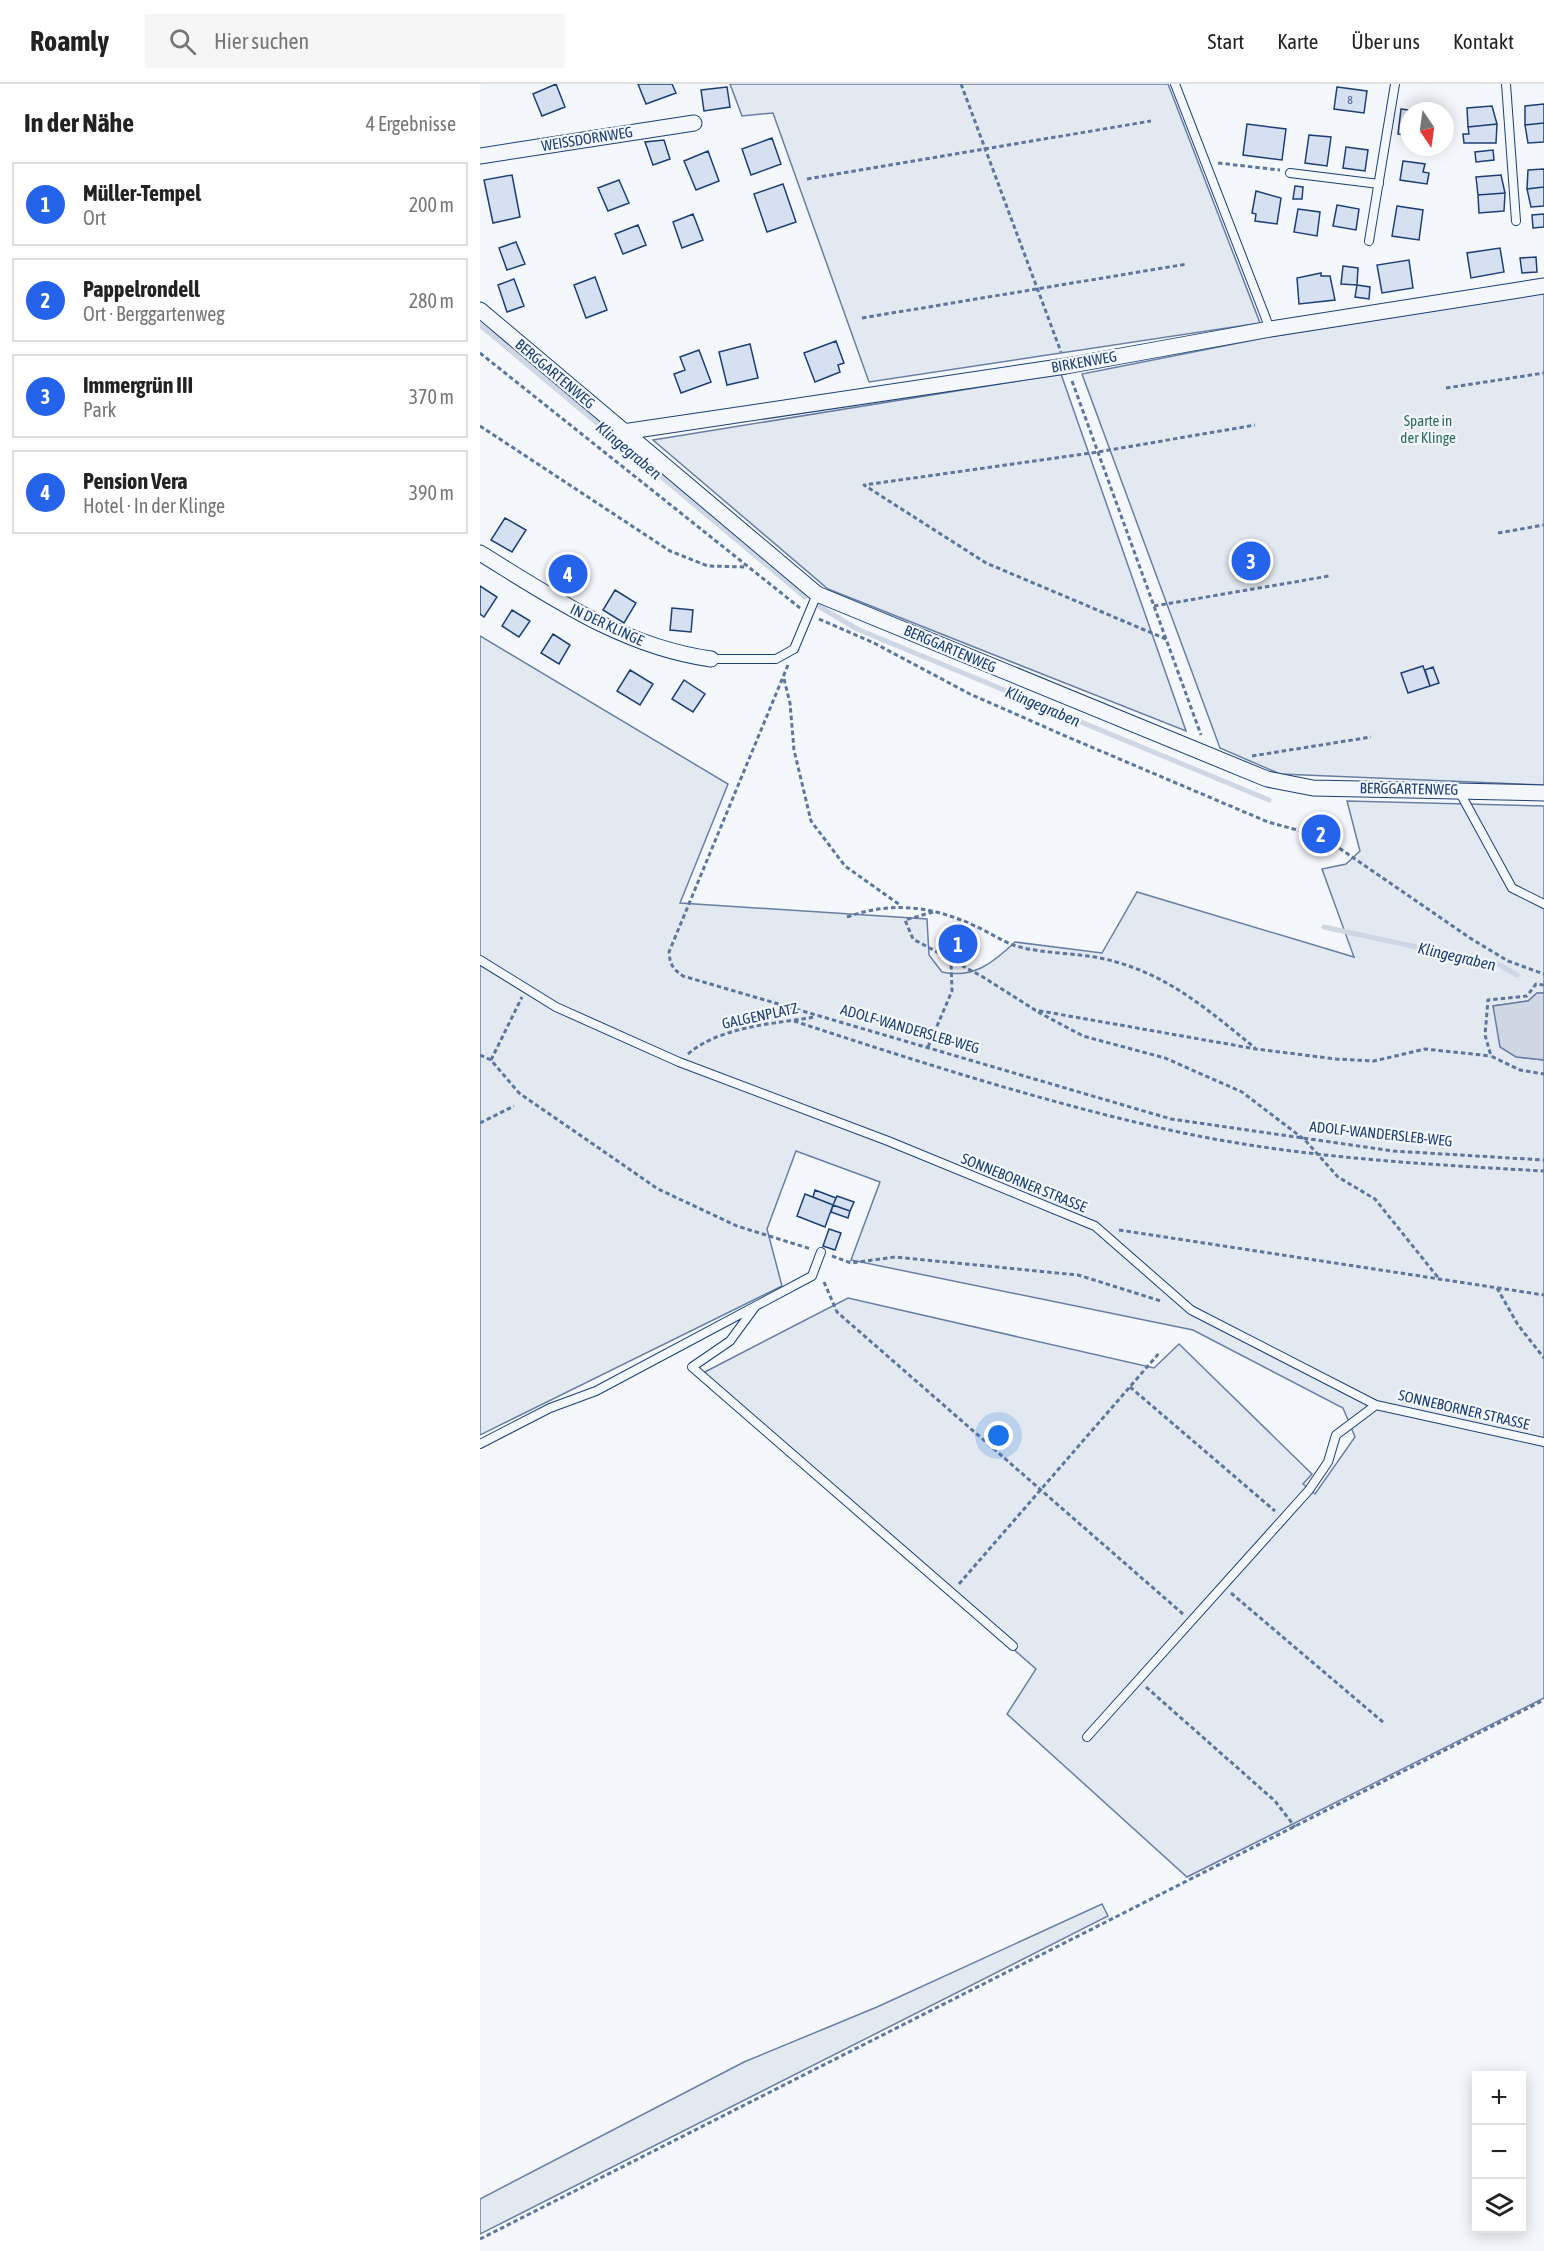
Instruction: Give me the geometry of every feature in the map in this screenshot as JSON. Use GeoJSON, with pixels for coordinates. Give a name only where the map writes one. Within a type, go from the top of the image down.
{"type":"FeatureCollection","features":[{"type":"Feature","properties":{"kind":"street","name":"WEISSDORNWEG"},"geometry":{"type":"LineString","coordinates":[[480,156],[694,123]]}},
{"type":"Feature","properties":{"kind":"street","name":"BIRKENWEG"},"geometry":{"type":"LineString","coordinates":[[623,432],[1066,366],[1270,329],[1544,285]]}},
{"type":"Feature","properties":{"kind":"street","name":"BERGGARTENWEG"},"geometry":{"type":"LineString","coordinates":[[480,310],[817,594],[1214,760],[1267,779],[1313,788],[1544,793]]}},
{"type":"Feature","properties":{"kind":"street","name":"IN DER KLINGE"},"geometry":{"type":"LineString","coordinates":[[480,553],[588,618],[646,645],[677,654],[711,659]]}},
{"type":"Feature","properties":{"kind":"lane"},"geometry":{"type":"LineString","coordinates":[[1175,84],[1270,329]]}},
{"type":"Feature","properties":{"kind":"lane"},"geometry":{"type":"LineString","coordinates":[[1369,241],[1395,84]]}},
{"type":"Feature","properties":{"kind":"lane"},"geometry":{"type":"LineString","coordinates":[[1506,84],[1516,221]]}},
{"type":"Feature","properties":{"kind":"lane"},"geometry":{"type":"LineString","coordinates":[[1290,173],[1378,184]]}},
{"type":"Feature","properties":{"kind":"lane"},"geometry":{"type":"LineString","coordinates":[[711,659],[776,659],[794,650],[817,594]]}},
{"type":"Feature","properties":{"kind":"lane"},"geometry":{"type":"LineString","coordinates":[[1458,790],[1512,888],[1544,904]]}},
{"type":"Feature","properties":{"kind":"lane","name":"SONNEBORNER STRASSE"},"geometry":{"type":"LineString","coordinates":[[480,960],[556,1007],[679,1062],[888,1141],[1095,1226],[1191,1310],[1376,1405],[1544,1442]]}},
{"type":"Feature","properties":{"kind":"lane"},"geometry":{"type":"LineString","coordinates":[[480,1444],[550,1408],[596,1391],[812,1276],[821,1252]]}},
{"type":"Feature","properties":{"kind":"lane"},"geometry":{"type":"LineString","coordinates":[[755,1307],[730,1341],[692,1367],[1012,1646]]}},
{"type":"Feature","properties":{"kind":"lane"},"geometry":{"type":"LineString","coordinates":[[1087,1737],[1309,1490],[1328,1462],[1336,1435],[1376,1405]]}},
{"type":"Feature","properties":{"kind":"path"},"geometry":{"type":"LineString","coordinates":[[961,84],[1166,639],[1214,760],[1371,737]]}},
{"type":"Feature","properties":{"kind":"path"},"geometry":{"type":"LineString","coordinates":[[807,179],[1151,122]]}},
{"type":"Feature","properties":{"kind":"path"},"geometry":{"type":"LineString","coordinates":[[1205,162],[1290,173]]}},
{"type":"Feature","properties":{"kind":"path"},"geometry":{"type":"LineString","coordinates":[[862,318],[1187,264]]}},
{"type":"Feature","properties":{"kind":"path"},"geometry":{"type":"LineString","coordinates":[[1446,388],[1544,373]]}},
{"type":"Feature","properties":{"kind":"path"},"geometry":{"type":"LineString","coordinates":[[1166,639],[986,563],[864,485],[1098,452],[1255,425]]}},
{"type":"Feature","properties":{"kind":"path"},"geometry":{"type":"LineString","coordinates":[[480,426],[670,551],[708,566],[746,567]]}},
{"type":"Feature","properties":{"kind":"path"},"geometry":{"type":"LineString","coordinates":[[1498,533],[1544,525]]}},
{"type":"Feature","properties":{"kind":"path"},"geometry":{"type":"LineString","coordinates":[[1154,606],[1329,576]]}},
{"type":"Feature","properties":{"kind":"path","name":"ADOLF-WANDERSLEB-WEG"},"geometry":{"type":"LineString","coordinates":[[794,650],[669,952],[670,964],[683,976],[1171,1119],[1393,1151],[1544,1160]]}},
{"type":"Feature","properties":{"kind":"path"},"geometry":{"type":"LineString","coordinates":[[783,678],[790,703],[794,750],[811,822],[845,866],[901,906]]}},
{"type":"Feature","properties":{"kind":"path"},"geometry":{"type":"LineString","coordinates":[[1335,847],[1470,938],[1508,961],[1544,974]]}},
{"type":"Feature","properties":{"kind":"path"},"geometry":{"type":"LineString","coordinates":[[847,917],[874,907],[901,906],[962,920],[1016,946],[1075,953],[1117,962],[1177,987],[1256,1049]]}},
{"type":"Feature","properties":{"kind":"path"},"geometry":{"type":"LineString","coordinates":[[933,912],[905,920],[913,939],[1083,1036],[1165,1058],[1242,1092],[1305,1140],[1338,1178],[1375,1199],[1440,1280]]}},
{"type":"Feature","properties":{"kind":"path"},"geometry":{"type":"LineString","coordinates":[[927,1048],[952,991],[951,961]]}},
{"type":"Feature","properties":{"kind":"path"},"geometry":{"type":"LineString","coordinates":[[1491,1056],[1485,1035],[1488,1000],[1527,996],[1536,984],[1544,985]]}},
{"type":"Feature","properties":{"kind":"path"},"geometry":{"type":"LineString","coordinates":[[490,1060],[527,988]]}},
{"type":"Feature","properties":{"kind":"path"},"geometry":{"type":"LineString","coordinates":[[1035,1010],[1256,1049],[1374,1061],[1425,1049],[1491,1056],[1520,1070],[1544,1074]]}},
{"type":"Feature","properties":{"kind":"path","name":"GALGENPLATZ"},"geometry":{"type":"LineString","coordinates":[[679,1062],[702,1043],[741,1030],[817,1017]]}},
{"type":"Feature","properties":{"kind":"path"},"geometry":{"type":"LineString","coordinates":[[794,1021],[1097,1112],[1177,1131],[1317,1154],[1449,1167],[1544,1171]]}},
{"type":"Feature","properties":{"kind":"path"},"geometry":{"type":"LineString","coordinates":[[480,1055],[490,1060],[519,1093],[658,1189],[737,1226],[851,1263],[895,1257],[1078,1275],[1191,1310]]}},
{"type":"Feature","properties":{"kind":"path"},"geometry":{"type":"LineString","coordinates":[[480,1123],[514,1106]]}},
{"type":"Feature","properties":{"kind":"path"},"geometry":{"type":"LineString","coordinates":[[1095,1226],[1544,1295]]}},
{"type":"Feature","properties":{"kind":"path"},"geometry":{"type":"LineString","coordinates":[[824,1282],[837,1312],[1191,1621]]}},
{"type":"Feature","properties":{"kind":"path"},"geometry":{"type":"LineString","coordinates":[[1497,1288],[1518,1325],[1544,1358]]}},
{"type":"Feature","properties":{"kind":"path"},"geometry":{"type":"LineString","coordinates":[[952,1593],[1160,1352]]}},
{"type":"Feature","properties":{"kind":"path"},"geometry":{"type":"LineString","coordinates":[[1130,1387],[1284,1518]]}},
{"type":"Feature","properties":{"kind":"path"},"geometry":{"type":"LineString","coordinates":[[1222,1586],[1384,1723]]}},
{"type":"Feature","properties":{"kind":"path"},"geometry":{"type":"LineString","coordinates":[[1138,1680],[1275,1801],[1294,1827]]}},
{"type":"Feature","properties":{"kind":"path"},"geometry":{"type":"LineString","coordinates":[[480,2240],[1544,1700]]}},
{"type":"Feature","properties":{"kind":"green space"},"geometry":{"type":"Polygon","coordinates":[[[730,84],[1168,84],[1260,323],[869,382],[773,113],[742,116],[730,84]]]}},
{"type":"Feature","properties":{"kind":"green space","name":"Sparte in der Klinge"},"geometry":{"type":"Polygon","coordinates":[[[1544,293],[1544,785],[1280,774],[1220,748],[1082,374],[1269,337],[1544,293]]]}},
{"type":"Feature","properties":{"kind":"green space"},"geometry":{"type":"Polygon","coordinates":[[[1061,374],[1186,731],[828,589],[653,440],[1061,374]]]}},
{"type":"Feature","properties":{"kind":"green space"},"geometry":{"type":"Polygon","coordinates":[[[480,636],[728,784],[680,903],[927,919],[929,955],[942,972],[953,974],[982,968],[999,957],[1015,942],[1102,953],[1137,892],[1354,957],[1322,869],[1346,864],[1360,851],[1347,801],[1544,806],[1544,993],[1537,993],[1528,1001],[1493,1006],[1516,1057],[1544,1060],[1544,1698],[1187,1877],[1007,1714],[1036,1669],[701,1374],[848,1298],[1154,1368],[1179,1344],[1312,1474],[1303,1484],[1315,1494],[1355,1437],[1343,1408],[1193,1330],[851,1260],[880,1182],[796,1151],[767,1229],[782,1286],[480,1435],[480,636]]]}},
{"type":"Feature","properties":{"kind":"green space"},"geometry":{"type":"Polygon","coordinates":[[[1102,1904],[1108,1916],[480,2234],[480,2199],[744,2062],[877,2007],[1102,1904]]]}},
{"type":"Feature","properties":{"kind":"shaded area"},"geometry":{"type":"Polygon","coordinates":[[[1321,821],[1333,825],[1337,837],[1333,849],[1321,853],[1309,849],[1305,837],[1309,825],[1321,821]]]}},
{"type":"Feature","properties":{"kind":"shaded area"},"geometry":{"type":"Polygon","coordinates":[[[1537,993],[1544,993],[1544,1060],[1516,1057],[1500,1047],[1493,1006],[1528,1001],[1537,993]]]}},
{"type":"Feature","properties":{"kind":"building"},"geometry":{"type":"Polygon","coordinates":[[[556,84],[565,107],[542,116],[533,94],[556,84]]]}},
{"type":"Feature","properties":{"kind":"building"},"geometry":{"type":"Polygon","coordinates":[[[638,84],[672,84],[676,93],[646,104],[638,84]]]}},
{"type":"Feature","properties":{"kind":"building"},"geometry":{"type":"Polygon","coordinates":[[[727,87],[730,107],[704,111],[701,90],[727,87]]]}},
{"type":"Feature","properties":{"kind":"building"},"geometry":{"type":"Polygon","coordinates":[[[1337,87],[1367,91],[1364,113],[1334,109],[1337,87]]]}},
{"type":"Feature","properties":{"kind":"building"},"geometry":{"type":"Polygon","coordinates":[[[1544,104],[1544,123],[1525,125],[1525,106],[1544,104]]]}},
{"type":"Feature","properties":{"kind":"building"},"geometry":{"type":"Polygon","coordinates":[[[1492,106],[1497,124],[1468,127],[1467,108],[1492,106]]]}},
{"type":"Feature","properties":{"kind":"building"},"geometry":{"type":"Polygon","coordinates":[[[1544,123],[1544,142],[1528,143],[1525,125],[1544,123]]]}},
{"type":"Feature","properties":{"kind":"building"},"geometry":{"type":"Polygon","coordinates":[[[1247,124],[1286,129],[1282,160],[1243,155],[1247,124]]]}},
{"type":"Feature","properties":{"kind":"building"},"geometry":{"type":"Polygon","coordinates":[[[1497,124],[1496,143],[1464,143],[1463,134],[1469,134],[1468,127],[1497,124]]]}},
{"type":"Feature","properties":{"kind":"building"},"geometry":{"type":"Polygon","coordinates":[[[1309,135],[1331,137],[1327,166],[1305,163],[1309,135]]]}},
{"type":"Feature","properties":{"kind":"building"},"geometry":{"type":"Polygon","coordinates":[[[772,138],[781,164],[751,175],[742,149],[772,138]]]}},
{"type":"Feature","properties":{"kind":"building"},"geometry":{"type":"Polygon","coordinates":[[[664,140],[670,159],[653,165],[645,142],[664,140]]]}},
{"type":"Feature","properties":{"kind":"building"},"geometry":{"type":"Polygon","coordinates":[[[1346,147],[1368,150],[1365,171],[1343,168],[1346,147]]]}},
{"type":"Feature","properties":{"kind":"building"},"geometry":{"type":"Polygon","coordinates":[[[1493,150],[1494,160],[1476,162],[1475,152],[1493,150]]]}},
{"type":"Feature","properties":{"kind":"building"},"geometry":{"type":"Polygon","coordinates":[[[708,151],[719,181],[696,190],[684,161],[708,151]]]}},
{"type":"Feature","properties":{"kind":"building"},"geometry":{"type":"Polygon","coordinates":[[[1403,161],[1425,164],[1423,172],[1429,173],[1427,184],[1400,180],[1403,161]]]}},
{"type":"Feature","properties":{"kind":"building"},"geometry":{"type":"Polygon","coordinates":[[[1544,169],[1544,187],[1527,189],[1528,170],[1544,169]]]}},
{"type":"Feature","properties":{"kind":"building"},"geometry":{"type":"Polygon","coordinates":[[[512,175],[520,217],[493,223],[484,180],[512,175]]]}},
{"type":"Feature","properties":{"kind":"building"},"geometry":{"type":"Polygon","coordinates":[[[1501,175],[1505,193],[1478,195],[1476,177],[1501,175]]]}},
{"type":"Feature","properties":{"kind":"building"},"geometry":{"type":"Polygon","coordinates":[[[619,180],[629,203],[608,211],[598,188],[619,180]]]}},
{"type":"Feature","properties":{"kind":"building"},"geometry":{"type":"Polygon","coordinates":[[[783,184],[796,222],[767,232],[754,194],[783,184]]]}},
{"type":"Feature","properties":{"kind":"building"},"geometry":{"type":"Polygon","coordinates":[[[1295,186],[1303,187],[1302,199],[1293,199],[1295,186]]]}},
{"type":"Feature","properties":{"kind":"building"},"geometry":{"type":"Polygon","coordinates":[[[1544,187],[1544,206],[1531,207],[1527,189],[1544,187]]]}},
{"type":"Feature","properties":{"kind":"building"},"geometry":{"type":"Polygon","coordinates":[[[1256,191],[1281,198],[1277,224],[1255,221],[1256,214],[1252,213],[1256,191]]]}},
{"type":"Feature","properties":{"kind":"building"},"geometry":{"type":"Polygon","coordinates":[[[1505,193],[1504,211],[1479,213],[1478,195],[1505,193]]]}},
{"type":"Feature","properties":{"kind":"building"},"geometry":{"type":"Polygon","coordinates":[[[1337,205],[1359,209],[1356,230],[1333,226],[1337,205]]]}},
{"type":"Feature","properties":{"kind":"building"},"geometry":{"type":"Polygon","coordinates":[[[1397,206],[1423,210],[1419,240],[1392,236],[1397,206]]]}},
{"type":"Feature","properties":{"kind":"building"},"geometry":{"type":"Polygon","coordinates":[[[1298,209],[1320,212],[1317,236],[1294,232],[1298,209]]]}},
{"type":"Feature","properties":{"kind":"building"},"geometry":{"type":"Polygon","coordinates":[[[693,214],[703,240],[682,248],[673,222],[693,214]]]}},
{"type":"Feature","properties":{"kind":"building"},"geometry":{"type":"Polygon","coordinates":[[[1544,214],[1544,227],[1533,228],[1532,215],[1544,214]]]}},
{"type":"Feature","properties":{"kind":"building"},"geometry":{"type":"Polygon","coordinates":[[[638,225],[646,245],[623,254],[615,234],[638,225]]]}},
{"type":"Feature","properties":{"kind":"building"},"geometry":{"type":"Polygon","coordinates":[[[516,242],[525,264],[507,270],[499,248],[516,242]]]}},
{"type":"Feature","properties":{"kind":"building"},"geometry":{"type":"Polygon","coordinates":[[[1500,248],[1504,272],[1471,278],[1467,253],[1500,248]]]}},
{"type":"Feature","properties":{"kind":"building"},"geometry":{"type":"Polygon","coordinates":[[[1536,257],[1537,272],[1522,273],[1520,258],[1536,257]]]}},
{"type":"Feature","properties":{"kind":"building"},"geometry":{"type":"Polygon","coordinates":[[[1409,260],[1413,288],[1382,293],[1377,265],[1409,260]]]}},
{"type":"Feature","properties":{"kind":"building"},"geometry":{"type":"Polygon","coordinates":[[[1343,266],[1358,268],[1357,285],[1341,284],[1343,266]]]}},
{"type":"Feature","properties":{"kind":"building"},"geometry":{"type":"Polygon","coordinates":[[[1321,273],[1321,276],[1330,276],[1335,300],[1299,304],[1297,278],[1321,273]]]}},
{"type":"Feature","properties":{"kind":"building"},"geometry":{"type":"Polygon","coordinates":[[[595,277],[607,310],[586,318],[574,285],[595,277]]]}},
{"type":"Feature","properties":{"kind":"building"},"geometry":{"type":"Polygon","coordinates":[[[514,279],[524,306],[507,312],[498,285],[514,279]]]}},
{"type":"Feature","properties":{"kind":"building"},"geometry":{"type":"Polygon","coordinates":[[[1357,285],[1370,287],[1369,299],[1355,297],[1357,285]]]}},
{"type":"Feature","properties":{"kind":"building"},"geometry":{"type":"Polygon","coordinates":[[[836,341],[844,363],[838,365],[840,372],[815,382],[804,353],[836,341]]]}},
{"type":"Feature","properties":{"kind":"building"},"geometry":{"type":"Polygon","coordinates":[[[750,344],[758,378],[727,385],[719,352],[750,344]]]}},
{"type":"Feature","properties":{"kind":"building"},"geometry":{"type":"Polygon","coordinates":[[[699,350],[711,382],[681,393],[674,374],[685,370],[680,357],[699,350]]]}},
{"type":"Feature","properties":{"kind":"building"},"geometry":{"type":"Polygon","coordinates":[[[505,518],[526,530],[512,552],[491,540],[505,518]]]}},
{"type":"Feature","properties":{"kind":"building"},"geometry":{"type":"Polygon","coordinates":[[[563,557],[584,570],[571,590],[550,577],[563,557]]]}},
{"type":"Feature","properties":{"kind":"building"},"geometry":{"type":"Polygon","coordinates":[[[480,586],[497,597],[484,617],[480,614],[480,586]]]}},
{"type":"Feature","properties":{"kind":"building"},"geometry":{"type":"Polygon","coordinates":[[[615,590],[636,603],[624,623],[603,610],[615,590]]]}},
{"type":"Feature","properties":{"kind":"building"},"geometry":{"type":"Polygon","coordinates":[[[672,608],[693,610],[691,632],[670,630],[672,608]]]}},
{"type":"Feature","properties":{"kind":"building"},"geometry":{"type":"Polygon","coordinates":[[[512,610],[530,621],[519,637],[502,626],[512,610]]]}},
{"type":"Feature","properties":{"kind":"building"},"geometry":{"type":"Polygon","coordinates":[[[553,634],[570,645],[559,664],[541,653],[553,634]]]}},
{"type":"Feature","properties":{"kind":"building"},"geometry":{"type":"Polygon","coordinates":[[[1423,666],[1430,686],[1408,693],[1401,673],[1423,666]]]}},
{"type":"Feature","properties":{"kind":"building"},"geometry":{"type":"Polygon","coordinates":[[[1433,667],[1439,683],[1430,686],[1425,670],[1433,667]]]}},
{"type":"Feature","properties":{"kind":"building"},"geometry":{"type":"Polygon","coordinates":[[[630,670],[653,684],[640,705],[617,691],[630,670]]]}},
{"type":"Feature","properties":{"kind":"building"},"geometry":{"type":"Polygon","coordinates":[[[684,680],[705,694],[693,712],[672,699],[684,680]]]}},
{"type":"Feature","properties":{"kind":"building"},"geometry":{"type":"Polygon","coordinates":[[[960,938],[964,944],[960,950],[956,950],[952,942],[960,938]]]}},
{"type":"Feature","properties":{"kind":"building"},"geometry":{"type":"Polygon","coordinates":[[[815,1190],[836,1198],[833,1205],[813,1197],[815,1190]]]}},
{"type":"Feature","properties":{"kind":"building"},"geometry":{"type":"Polygon","coordinates":[[[805,1194],[833,1205],[825,1227],[797,1216],[805,1194]]]}},
{"type":"Feature","properties":{"kind":"building"},"geometry":{"type":"Polygon","coordinates":[[[837,1196],[854,1202],[850,1211],[833,1205],[837,1196]]]}},
{"type":"Feature","properties":{"kind":"building"},"geometry":{"type":"Polygon","coordinates":[[[833,1205],[850,1211],[848,1218],[831,1212],[833,1205]]]}},
{"type":"Feature","properties":{"kind":"building"},"geometry":{"type":"Polygon","coordinates":[[[829,1229],[841,1233],[835,1250],[823,1246],[829,1229]]]}},
{"type":"Feature","properties":{"kind":"waterway","name":"Klingegraben"},"geometry":{"type":"LineString","coordinates":[[480,325],[805,597]]}},
{"type":"Feature","properties":{"kind":"waterway","name":"Klingegraben"},"geometry":{"type":"LineString","coordinates":[[820,607],[857,629],[1269,800]]}},
{"type":"Feature","properties":{"kind":"waterway","name":"Klingegraben"},"geometry":{"type":"LineString","coordinates":[[1324,927],[1500,965],[1517,975]]}},
{"type":"Feature","properties":{"kind":"place","name":"Immergrün III"},"geometry":{"type":"Point","coordinates":[1251,561]}},
{"type":"Feature","properties":{"kind":"place","name":"Pension Vera"},"geometry":{"type":"Point","coordinates":[568,574]}},
{"type":"Feature","properties":{"kind":"place","name":"Pappelrondell"},"geometry":{"type":"Point","coordinates":[1321,834]}},
{"type":"Feature","properties":{"kind":"place","name":"Müller-Tempel"},"geometry":{"type":"Point","coordinates":[958,944]}}]}
